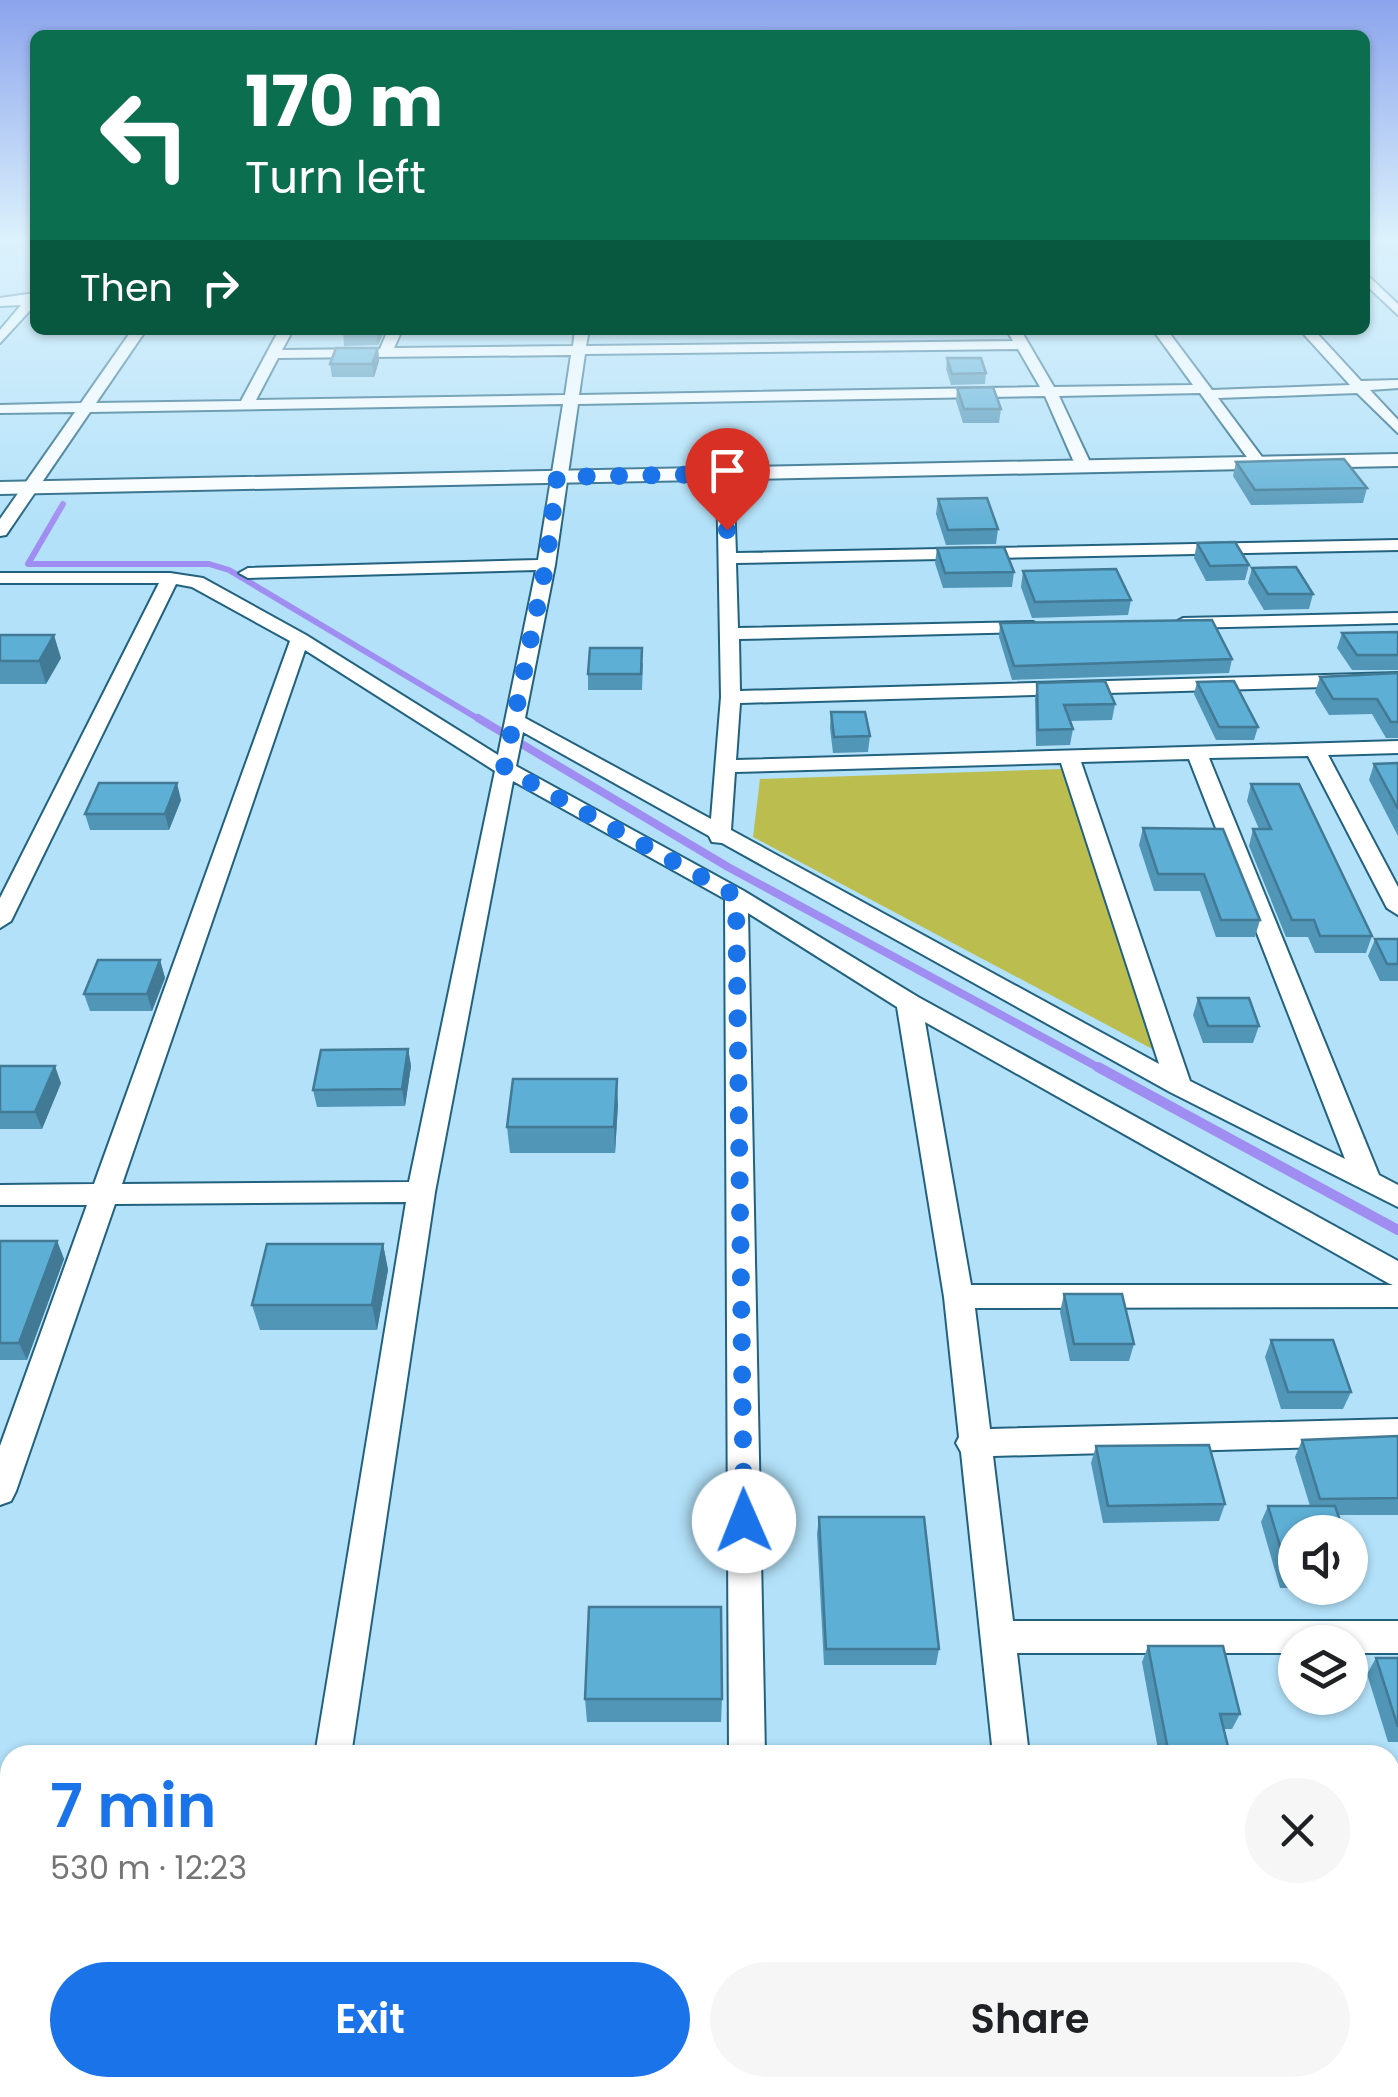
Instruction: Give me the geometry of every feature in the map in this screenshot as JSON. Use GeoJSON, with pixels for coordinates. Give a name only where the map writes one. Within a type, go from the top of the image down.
{"type":"FeatureCollection","features":[{"type":"Feature","properties":{"kind":"street"},"geometry":{"type":"LineString","coordinates":[[0,531],[134,337]]}},
{"type":"Feature","properties":{"kind":"street"},"geometry":{"type":"LineString","coordinates":[[246,405],[283,337]]}},
{"type":"Feature","properties":{"kind":"street"},"geometry":{"type":"LineString","coordinates":[[384,355],[392,337]]}},
{"type":"Feature","properties":{"kind":"street"},"geometry":{"type":"LineString","coordinates":[[903,337],[908,347]]}},
{"type":"Feature","properties":{"kind":"street"},"geometry":{"type":"LineString","coordinates":[[1018,337],[1050,392],[1081,460]]}},
{"type":"Feature","properties":{"kind":"street"},"geometry":{"type":"LineString","coordinates":[[1165,337],[1254,456]]}},
{"type":"Feature","properties":{"kind":"street"},"geometry":{"type":"LineString","coordinates":[[1314,337],[1398,429]]}},
{"type":"Feature","properties":{"kind":"street"},"geometry":{"type":"LineString","coordinates":[[274,354],[384,355],[581,339],[908,347],[1023,345]]}},
{"type":"Feature","properties":{"kind":"street"},"geometry":{"type":"LineString","coordinates":[[335,1745],[422,1192],[546,565],[581,339]]}},
{"type":"Feature","properties":{"kind":"street"},"geometry":{"type":"LineString","coordinates":[[0,409],[1207,391],[1398,384]]}},
{"type":"Feature","properties":{"kind":"street"},"geometry":{"type":"LineString","coordinates":[[0,480],[32,483],[1254,456],[1398,457]]}},
{"type":"Feature","properties":{"kind":"street"},"geometry":{"type":"LineString","coordinates":[[558,473],[725,474],[1398,457]]}},
{"type":"Feature","properties":{"kind":"street"},"geometry":{"type":"LineString","coordinates":[[720,836],[731,696],[725,474]]}},
{"type":"Feature","properties":{"kind":"street"},"geometry":{"type":"LineString","coordinates":[[0,488],[32,483]]}},
{"type":"Feature","properties":{"kind":"street"},"geometry":{"type":"LineString","coordinates":[[728,558],[1398,544]]}},
{"type":"Feature","properties":{"kind":"street"},"geometry":{"type":"LineString","coordinates":[[248,573],[546,565]]}},
{"type":"Feature","properties":{"kind":"street"},"geometry":{"type":"LineString","coordinates":[[0,578],[170,578],[196,582],[300,639],[504,768],[736,896],[908,1003],[1398,1275]]}},
{"type":"Feature","properties":{"kind":"street"},"geometry":{"type":"LineString","coordinates":[[0,922],[170,578]]}},
{"type":"Feature","properties":{"kind":"street"},"geometry":{"type":"LineString","coordinates":[[1162,624],[1398,618]]}},
{"type":"Feature","properties":{"kind":"street"},"geometry":{"type":"LineString","coordinates":[[728,634],[1063,626]]}},
{"type":"Feature","properties":{"kind":"street"},"geometry":{"type":"LineString","coordinates":[[0,1491],[300,639]]}},
{"type":"Feature","properties":{"kind":"street"},"geometry":{"type":"LineString","coordinates":[[731,696],[1398,678]]}},
{"type":"Feature","properties":{"kind":"street"},"geometry":{"type":"LineString","coordinates":[[513,719],[1179,1086],[1398,1197]]}},
{"type":"Feature","properties":{"kind":"street"},"geometry":{"type":"LineString","coordinates":[[726,766],[1398,747]]}},
{"type":"Feature","properties":{"kind":"street"},"geometry":{"type":"LineString","coordinates":[[1315,750],[1398,908]]}},
{"type":"Feature","properties":{"kind":"street"},"geometry":{"type":"LineString","coordinates":[[1197,753],[1367,1180]]}},
{"type":"Feature","properties":{"kind":"street"},"geometry":{"type":"LineString","coordinates":[[1069,757],[1179,1086]]}},
{"type":"Feature","properties":{"kind":"street"},"geometry":{"type":"LineString","coordinates":[[736,896],[747,1745]]}},
{"type":"Feature","properties":{"kind":"street"},"geometry":{"type":"LineString","coordinates":[[908,1003],[958,1297],[1010,1745]]}},
{"type":"Feature","properties":{"kind":"street"},"geometry":{"type":"LineString","coordinates":[[0,1195],[422,1192]]}},
{"type":"Feature","properties":{"kind":"street"},"geometry":{"type":"LineString","coordinates":[[958,1297],[1398,1296]]}},
{"type":"Feature","properties":{"kind":"street"},"geometry":{"type":"LineString","coordinates":[[972,1442],[1398,1432]]}},
{"type":"Feature","properties":{"kind":"street"},"geometry":{"type":"LineString","coordinates":[[996,1638],[1398,1636]]}},
{"type":"Feature","properties":{"kind":"shaded area"},"geometry":{"type":"Polygon","coordinates":[[[1063,769],[1158,1052],[753,837],[760,779],[1063,769]]]}},
{"type":"Feature","properties":{"kind":"building"},"geometry":{"type":"Polygon","coordinates":[[[336,348],[378,348],[372,364],[330,364],[336,348]]]}},
{"type":"Feature","properties":{"kind":"building"},"geometry":{"type":"Polygon","coordinates":[[[947,358],[981,358],[986,373],[952,374],[947,358]]]}},
{"type":"Feature","properties":{"kind":"building"},"geometry":{"type":"Polygon","coordinates":[[[993,387],[1001,409],[964,409],[957,388],[993,387]]]}},
{"type":"Feature","properties":{"kind":"building"},"geometry":{"type":"Polygon","coordinates":[[[1344,459],[1367,488],[1255,490],[1236,462],[1344,459]]]}},
{"type":"Feature","properties":{"kind":"building"},"geometry":{"type":"Polygon","coordinates":[[[987,498],[998,529],[948,530],[938,499],[987,498]]]}},
{"type":"Feature","properties":{"kind":"building"},"geometry":{"type":"Polygon","coordinates":[[[1235,542],[1249,565],[1210,566],[1197,543],[1235,542]]]}},
{"type":"Feature","properties":{"kind":"building"},"geometry":{"type":"Polygon","coordinates":[[[1004,547],[1014,572],[945,573],[937,548],[1004,547]]]}},
{"type":"Feature","properties":{"kind":"building"},"geometry":{"type":"Polygon","coordinates":[[[1296,567],[1313,594],[1268,594],[1252,568],[1296,567]]]}},
{"type":"Feature","properties":{"kind":"building"},"geometry":{"type":"Polygon","coordinates":[[[1116,569],[1131,600],[1035,602],[1023,571],[1116,569]]]}},
{"type":"Feature","properties":{"kind":"building"},"geometry":{"type":"Polygon","coordinates":[[[1212,620],[1232,659],[1014,666],[1000,623],[1212,620]]]}},
{"type":"Feature","properties":{"kind":"building"},"geometry":{"type":"Polygon","coordinates":[[[1398,632],[1398,655],[1357,655],[1342,633],[1398,632]]]}},
{"type":"Feature","properties":{"kind":"building"},"geometry":{"type":"Polygon","coordinates":[[[0,635],[54,635],[39,661],[0,661],[0,635]]]}},
{"type":"Feature","properties":{"kind":"building"},"geometry":{"type":"Polygon","coordinates":[[[590,648],[642,648],[641,674],[588,674],[590,648]]]}},
{"type":"Feature","properties":{"kind":"building"},"geometry":{"type":"Polygon","coordinates":[[[1398,673],[1398,722],[1391,722],[1377,699],[1333,699],[1320,677],[1398,673]]]}},
{"type":"Feature","properties":{"kind":"building"},"geometry":{"type":"Polygon","coordinates":[[[1105,681],[1115,704],[1064,705],[1073,729],[1038,730],[1037,683],[1105,681]]]}},
{"type":"Feature","properties":{"kind":"building"},"geometry":{"type":"Polygon","coordinates":[[[1234,681],[1258,727],[1219,727],[1197,682],[1234,681]]]}},
{"type":"Feature","properties":{"kind":"building"},"geometry":{"type":"Polygon","coordinates":[[[831,712],[865,712],[870,736],[834,737],[831,712]]]}},
{"type":"Feature","properties":{"kind":"building"},"geometry":{"type":"Polygon","coordinates":[[[1398,763],[1398,809],[1374,764],[1398,763]]]}},
{"type":"Feature","properties":{"kind":"building"},"geometry":{"type":"Polygon","coordinates":[[[99,783],[177,783],[165,814],[85,814],[99,783]]]}},
{"type":"Feature","properties":{"kind":"building"},"geometry":{"type":"Polygon","coordinates":[[[1251,784],[1299,784],[1372,936],[1320,936],[1314,920],[1292,920],[1253,829],[1271,829],[1251,784]]]}},
{"type":"Feature","properties":{"kind":"building"},"geometry":{"type":"Polygon","coordinates":[[[1143,828],[1223,829],[1260,920],[1221,920],[1204,874],[1158,874],[1143,828]]]}},
{"type":"Feature","properties":{"kind":"building"},"geometry":{"type":"Polygon","coordinates":[[[1375,939],[1398,939],[1398,964],[1387,964],[1375,939]]]}},
{"type":"Feature","properties":{"kind":"building"},"geometry":{"type":"Polygon","coordinates":[[[98,960],[160,960],[147,994],[84,994],[98,960]]]}},
{"type":"Feature","properties":{"kind":"building"},"geometry":{"type":"Polygon","coordinates":[[[1198,998],[1249,998],[1259,1026],[1208,1026],[1198,998]]]}},
{"type":"Feature","properties":{"kind":"building"},"geometry":{"type":"Polygon","coordinates":[[[408,1049],[402,1089],[313,1090],[321,1050],[408,1049]]]}},
{"type":"Feature","properties":{"kind":"building"},"geometry":{"type":"Polygon","coordinates":[[[0,1066],[55,1066],[35,1112],[0,1112],[0,1066]]]}},
{"type":"Feature","properties":{"kind":"building"},"geometry":{"type":"Polygon","coordinates":[[[513,1079],[617,1079],[614,1127],[507,1127],[513,1079]]]}},
{"type":"Feature","properties":{"kind":"building"},"geometry":{"type":"Polygon","coordinates":[[[0,1241],[57,1241],[19,1343],[0,1343],[0,1241]]]}},
{"type":"Feature","properties":{"kind":"building"},"geometry":{"type":"Polygon","coordinates":[[[267,1244],[383,1244],[372,1305],[252,1305],[267,1244]]]}},
{"type":"Feature","properties":{"kind":"building"},"geometry":{"type":"Polygon","coordinates":[[[1064,1294],[1122,1294],[1134,1344],[1074,1344],[1064,1294]]]}},
{"type":"Feature","properties":{"kind":"building"},"geometry":{"type":"Polygon","coordinates":[[[1271,1340],[1333,1340],[1351,1392],[1288,1392],[1271,1340]]]}},
{"type":"Feature","properties":{"kind":"building"},"geometry":{"type":"Polygon","coordinates":[[[1398,1436],[1398,1498],[1320,1499],[1302,1440],[1398,1436]]]}},
{"type":"Feature","properties":{"kind":"building"},"geometry":{"type":"Polygon","coordinates":[[[1209,1445],[1225,1504],[1108,1506],[1096,1446],[1209,1445]]]}},
{"type":"Feature","properties":{"kind":"building"},"geometry":{"type":"Polygon","coordinates":[[[1268,1506],[1335,1506],[1338,1515],[1278,1515],[1278,1539],[1268,1506]]]}},
{"type":"Feature","properties":{"kind":"building"},"geometry":{"type":"Polygon","coordinates":[[[819,1517],[924,1517],[939,1649],[826,1649],[819,1517]]]}},
{"type":"Feature","properties":{"kind":"building"},"geometry":{"type":"Polygon","coordinates":[[[589,1607],[721,1607],[722,1699],[585,1699],[589,1607]]]}},
{"type":"Feature","properties":{"kind":"building"},"geometry":{"type":"Polygon","coordinates":[[[1148,1646],[1223,1646],[1240,1714],[1220,1714],[1228,1745],[1167,1745],[1148,1646]]]}},
{"type":"Feature","properties":{"kind":"building"},"geometry":{"type":"Polygon","coordinates":[[[1376,1658],[1398,1658],[1398,1727],[1376,1658]]]}},
{"type":"Feature","properties":{"kind":"waterway"},"geometry":{"type":"LineString","coordinates":[[63,504],[28,564],[209,564],[229,570],[482,721]]}},
{"type":"Feature","properties":{"kind":"waterway"},"geometry":{"type":"LineString","coordinates":[[478,718],[728,867],[1103,1070]]}},
{"type":"Feature","properties":{"kind":"waterway"},"geometry":{"type":"LineString","coordinates":[[1098,1067],[1398,1230]]}},
{"type":"Feature","properties":{"kind":"route"},"geometry":{"type":"LineString","coordinates":[[727,530],[725,474],[557,477],[546,565],[504,768],[736,896],[744,1521]]}}]}
